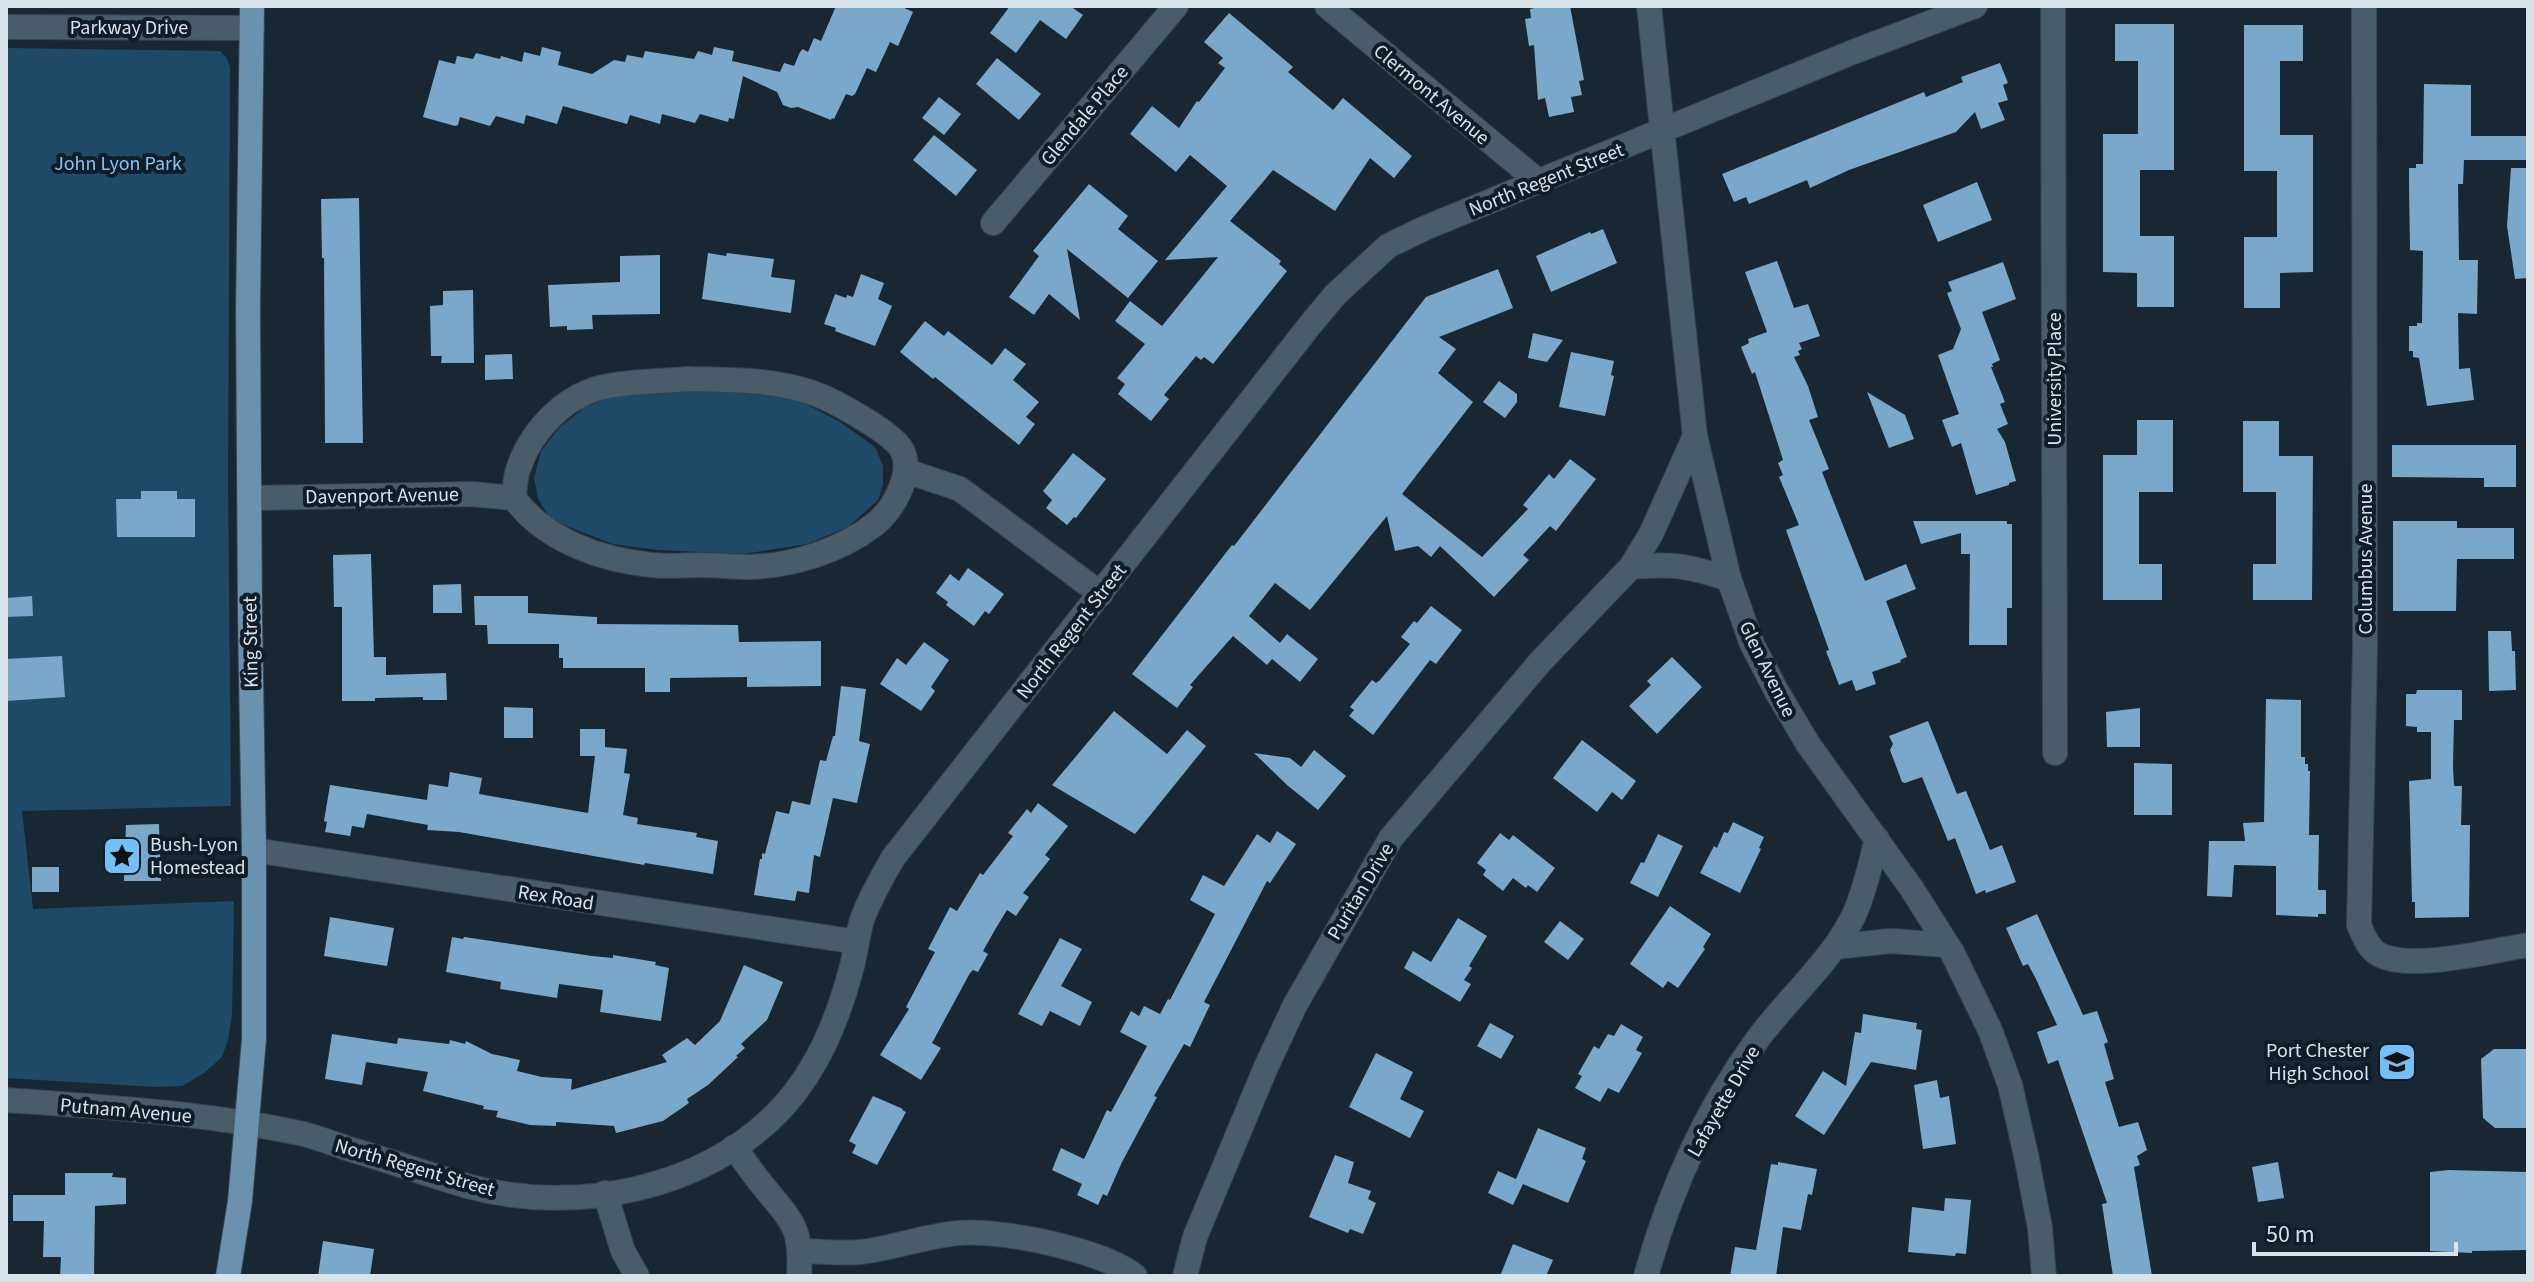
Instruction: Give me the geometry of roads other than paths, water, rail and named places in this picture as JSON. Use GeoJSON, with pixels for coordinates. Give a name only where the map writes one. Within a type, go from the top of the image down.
{"type":"FeatureCollection","features":[{"type":"Feature","properties":{"kind":"main road","name":"King Street"},"geometry":{"type":"LineString","coordinates":[[228,1276],[240,1201],[254,1039],[248,310],[252,17]]}},
{"type":"Feature","properties":{"kind":"street","name":"Glendale Place"},"geometry":{"type":"LineString","coordinates":[[993,223],[1176,6]]}},
{"type":"Feature","properties":{"kind":"street","name":"Clermont Avenue"},"geometry":{"type":"LineString","coordinates":[[1327,6],[1538,181]]}},
{"type":"Feature","properties":{"kind":"street","name":"Glen Avenue"},"geometry":{"type":"LineString","coordinates":[[1649,6],[1695,436],[1729,579],[1752,644],[1777,692],[1808,744],[1877,839],[1947,945],[1990,1030],[2010,1085],[2040,1228],[2044,1276]]}},
{"type":"Feature","properties":{"kind":"street","name":"North Regent Street"},"geometry":{"type":"LineString","coordinates":[[246,1123],[298,1133],[470,1186],[529,1197],[582,1196],[638,1189],[673,1179],[721,1157],[781,1108],[810,1071],[830,1037],[862,920],[893,858],[1310,325],[1354,276],[1388,246],[1425,228],[1853,52],[1975,6]]}},
{"type":"Feature","properties":{"kind":"street","name":"University Place"},"geometry":{"type":"LineString","coordinates":[[2053,6],[2055,753]]}},
{"type":"Feature","properties":{"kind":"street","name":"Columbus Avenue"},"geometry":{"type":"LineString","coordinates":[[2364,6],[2365,657],[2359,925],[2366,942],[2379,955],[2414,963],[2528,945]]}},
{"type":"Feature","properties":{"kind":"street","name":"Parkway Drive"},"geometry":{"type":"LineString","coordinates":[[6,27],[252,17]]}},
{"type":"Feature","properties":{"kind":"street"},"geometry":{"type":"LineString","coordinates":[[689,379],[750,380],[810,392],[884,432],[902,449],[906,471],[895,500],[877,523],[852,539],[795,561],[751,567],[653,565],[594,552],[553,535],[526,514],[514,498],[518,468],[532,441],[561,408],[579,396],[605,386],[689,379]]}},
{"type":"Feature","properties":{"kind":"street","name":"Puritan Drive"},"geometry":{"type":"LineString","coordinates":[[1185,1276],[1195,1237],[1295,1005],[1391,838],[1541,661],[1631,567],[1651,534],[1695,436]]}},
{"type":"Feature","properties":{"kind":"street"},"geometry":{"type":"LineString","coordinates":[[906,471],[960,489],[1101,594]]}},
{"type":"Feature","properties":{"kind":"street","name":"Davenport Avenue"},"geometry":{"type":"LineString","coordinates":[[250,498],[471,494],[514,498]]}},
{"type":"Feature","properties":{"kind":"street"},"geometry":{"type":"LineString","coordinates":[[1631,567],[1659,564],[1686,566],[1729,579]]}},
{"type":"Feature","properties":{"kind":"street","name":"Lafayette Drive"},"geometry":{"type":"LineString","coordinates":[[1646,1276],[1657,1234],[1694,1146],[1722,1094],[1756,1042],[1835,947],[1858,904],[1877,839]]}},
{"type":"Feature","properties":{"kind":"street","name":"Rex Road"},"geometry":{"type":"LineString","coordinates":[[254,850],[857,942]]}},
{"type":"Feature","properties":{"kind":"street"},"geometry":{"type":"LineString","coordinates":[[1835,947],[1891,941],[1947,945]]}},
{"type":"Feature","properties":{"kind":"street","name":"Putnam Avenue"},"geometry":{"type":"LineString","coordinates":[[6,1100],[174,1112],[246,1123]]}},
{"type":"Feature","properties":{"kind":"street"},"geometry":{"type":"LineString","coordinates":[[734,1147],[764,1188],[785,1210],[796,1230],[801,1251],[799,1276]]}},
{"type":"Feature","properties":{"kind":"street"},"geometry":{"type":"LineString","coordinates":[[605,1193],[623,1251],[637,1276]]}},
{"type":"Feature","properties":{"kind":"street"},"geometry":{"type":"LineString","coordinates":[[801,1251],[866,1252],[920,1238],[962,1233],[1057,1245],[1095,1257],[1135,1276]]}},
{"type":"Feature","properties":{"kind":"place","name":"Bush-Lyon Homestead"},"geometry":{"type":"Point","coordinates":[122,856]}},
{"type":"Feature","properties":{"kind":"place","name":"Port Chester High School"},"geometry":{"type":"Point","coordinates":[2397,1062]}},
{"type":"Feature","properties":{"kind":"park label","name":"John Lyon Park"},"geometry":{"type":"Point","coordinates":[118,163]}}]}
